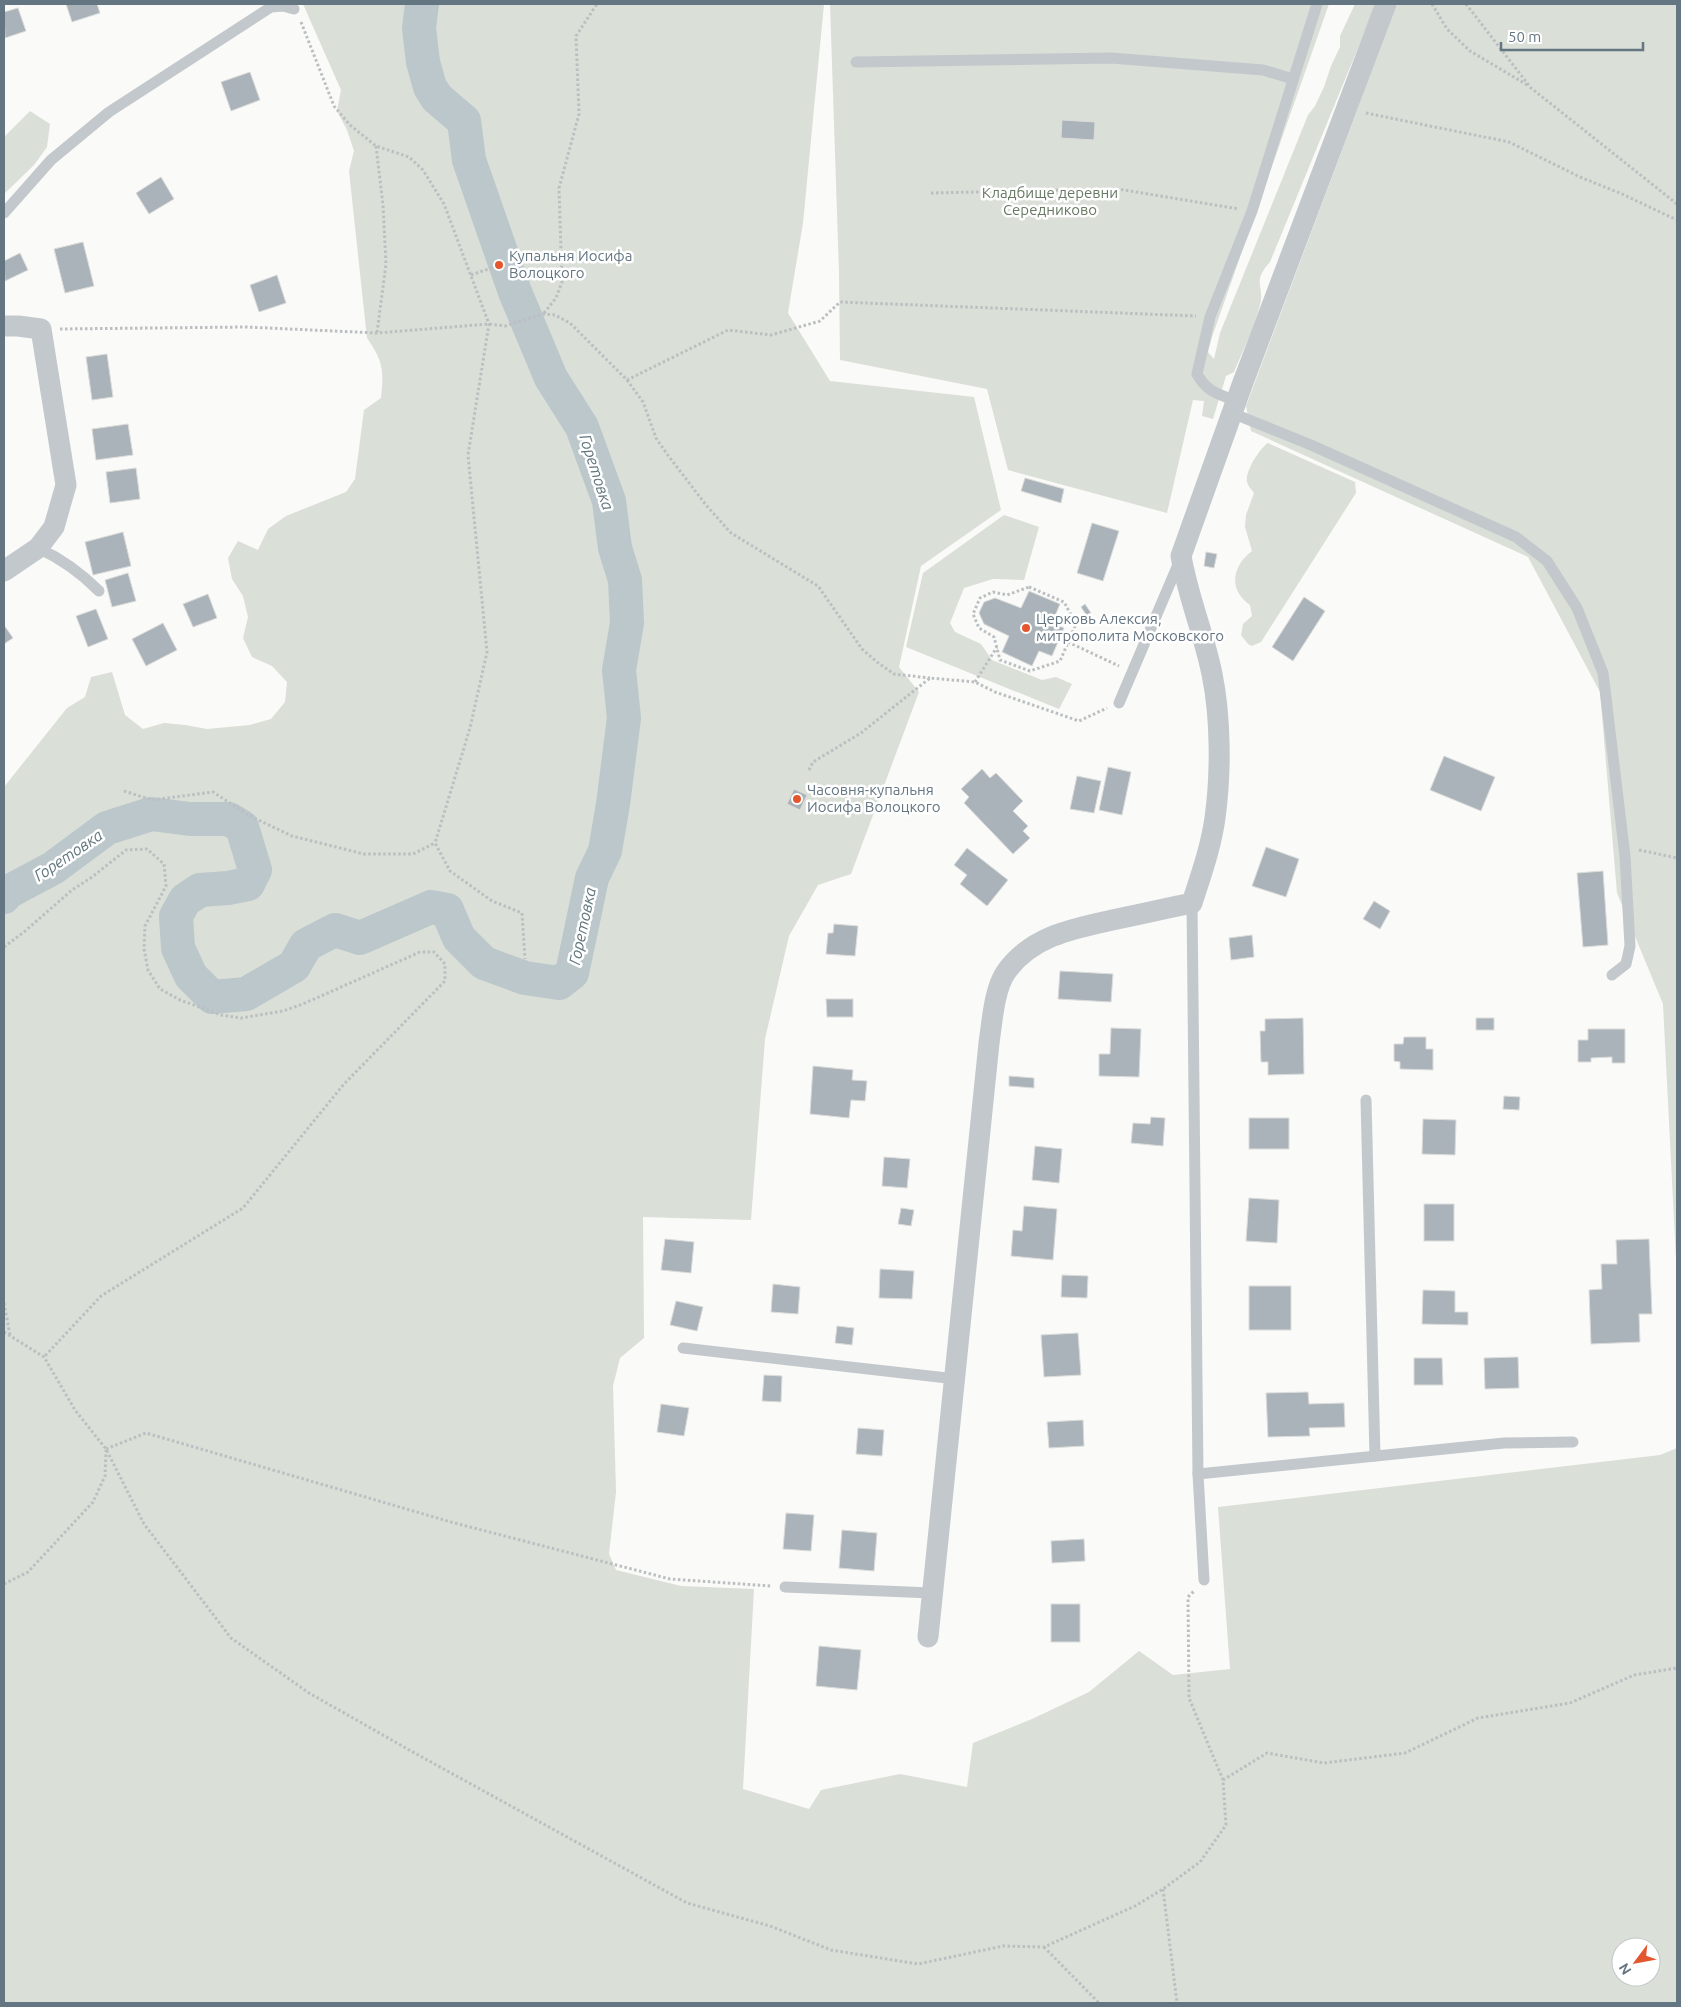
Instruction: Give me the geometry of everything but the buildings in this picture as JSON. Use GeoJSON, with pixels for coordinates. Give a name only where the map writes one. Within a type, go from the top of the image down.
{"type":"FeatureCollection","features":[{"type":"Feature","properties":{"kind":"street"},"geometry":{"type":"LineString","coordinates":[[928,1637],[989,1043],[997,996],[1005,973],[1025,952],[1044,939],[1069,929],[1192,903],[1206,859],[1215,818],[1219,754],[1212,674],[1184,576],[1182,556],[1234,407],[1386,4]]}},
{"type":"Feature","properties":{"kind":"street"},"geometry":{"type":"LineString","coordinates":[[4,326],[41,329],[66,485],[54,528],[38,548],[4,571]]}},
{"type":"Feature","properties":{"kind":"lane"},"geometry":{"type":"LineString","coordinates":[[1318,4],[1252,211],[1210,317],[1197,374],[1203,385],[1234,407],[1311,445],[1516,537],[1547,561],[1577,608],[1603,673],[1623,846],[1630,946],[1626,964],[1612,975]]}},
{"type":"Feature","properties":{"kind":"lane"},"geometry":{"type":"LineString","coordinates":[[4,212],[51,160],[110,112],[271,7],[283,6],[294,9]]}},
{"type":"Feature","properties":{"kind":"lane"},"geometry":{"type":"LineString","coordinates":[[856,62],[1111,58],[1263,70],[1293,79]]}},
{"type":"Feature","properties":{"kind":"lane"},"geometry":{"type":"LineString","coordinates":[[38,548],[59,558],[83,575],[99,591]]}},
{"type":"Feature","properties":{"kind":"lane"},"geometry":{"type":"LineString","coordinates":[[1119,703],[1182,556]]}},
{"type":"Feature","properties":{"kind":"lane"},"geometry":{"type":"LineString","coordinates":[[1192,903],[1198,1474],[1204,1580]]}},
{"type":"Feature","properties":{"kind":"lane"},"geometry":{"type":"LineString","coordinates":[[1366,1100],[1374,1456]]}},
{"type":"Feature","properties":{"kind":"lane"},"geometry":{"type":"LineString","coordinates":[[683,1348],[956,1379]]}},
{"type":"Feature","properties":{"kind":"lane"},"geometry":{"type":"LineString","coordinates":[[1198,1474],[1504,1443],[1573,1442]]}},
{"type":"Feature","properties":{"kind":"lane"},"geometry":{"type":"LineString","coordinates":[[785,1587],[932,1593]]}},
{"type":"Feature","properties":{"kind":"path"},"geometry":{"type":"LineString","coordinates":[[41,329],[246,327],[377,333],[489,324],[505,326],[543,314],[556,298],[562,282],[560,188],[579,114],[576,36],[597,4]]}},
{"type":"Feature","properties":{"kind":"path"},"geometry":{"type":"LineString","coordinates":[[1432,4],[1447,29],[1470,51],[1531,88],[1677,204]]}},
{"type":"Feature","properties":{"kind":"path"},"geometry":{"type":"LineString","coordinates":[[1466,4],[1531,88]]}},
{"type":"Feature","properties":{"kind":"path"},"geometry":{"type":"LineString","coordinates":[[294,9],[304,28],[334,106],[350,125],[376,146],[409,157],[423,170],[444,204],[489,324],[468,455],[487,652],[470,728],[435,843],[450,871],[492,901],[522,913],[525,959]]}},
{"type":"Feature","properties":{"kind":"path"},"geometry":{"type":"LineString","coordinates":[[1346,110],[1380,115],[1438,129],[1509,142],[1580,177],[1677,220]]}},
{"type":"Feature","properties":{"kind":"path"},"geometry":{"type":"LineString","coordinates":[[376,146],[383,205],[386,264],[377,333]]}},
{"type":"Feature","properties":{"kind":"path"},"geometry":{"type":"LineString","coordinates":[[931,193],[1118,189],[1252,211]]}},
{"type":"Feature","properties":{"kind":"path"},"geometry":{"type":"LineString","coordinates":[[471,275],[494,267]]}},
{"type":"Feature","properties":{"kind":"path"},"geometry":{"type":"LineString","coordinates":[[627,380],[728,330],[770,335],[820,321],[840,302],[1210,317]]}},
{"type":"Feature","properties":{"kind":"path"},"geometry":{"type":"LineString","coordinates":[[543,314],[554,315],[570,323],[627,380],[643,402],[656,438],[706,505],[731,532],[818,586],[862,649],[894,674],[975,682],[995,692],[1079,721],[1119,703]]}},
{"type":"Feature","properties":{"kind":"path"},"geometry":{"type":"LineString","coordinates":[[1029,587],[1064,602],[1076,624],[1068,642],[1060,661],[1030,672],[1000,660],[994,637],[979,628],[973,614],[980,598],[994,592],[1007,595],[1029,587]]}},
{"type":"Feature","properties":{"kind":"path"},"geometry":{"type":"LineString","coordinates":[[1068,642],[1106,660]]}},
{"type":"Feature","properties":{"kind":"path"},"geometry":{"type":"LineString","coordinates":[[975,682],[997,646]]}},
{"type":"Feature","properties":{"kind":"path"},"geometry":{"type":"LineString","coordinates":[[809,770],[813,762],[861,734],[930,678]]}},
{"type":"Feature","properties":{"kind":"path"},"geometry":{"type":"LineString","coordinates":[[124,791],[152,800],[213,792],[248,815],[292,836],[364,854],[413,854],[435,843]]}},
{"type":"Feature","properties":{"kind":"path"},"geometry":{"type":"LineString","coordinates":[[1623,846],[1677,858]]}},
{"type":"Feature","properties":{"kind":"path"},"geometry":{"type":"LineString","coordinates":[[4,947],[72,890],[126,850],[147,849],[164,864],[166,886],[145,926],[144,949],[148,970],[160,989],[180,1000],[221,1015],[241,1018],[283,1011],[303,1004],[420,952],[434,952],[445,964],[445,981],[344,1084],[243,1208],[101,1296],[44,1357]]}},
{"type":"Feature","properties":{"kind":"path"},"geometry":{"type":"LineString","coordinates":[[4,1303],[10,1335]]}},
{"type":"Feature","properties":{"kind":"path"},"geometry":{"type":"LineString","coordinates":[[4,1332],[44,1357],[75,1410],[106,1449],[144,1524],[231,1638],[309,1692],[411,1752],[687,1903],[770,1926],[831,1950],[918,1964],[1003,1946],[1044,1947],[1135,1906],[1163,1889],[1200,1862],[1226,1825],[1223,1780],[1189,1698],[1188,1597],[1204,1580]]}},
{"type":"Feature","properties":{"kind":"path"},"geometry":{"type":"LineString","coordinates":[[106,1449],[146,1433],[451,1522],[670,1579],[785,1587]]}},
{"type":"Feature","properties":{"kind":"path"},"geometry":{"type":"LineString","coordinates":[[4,1584],[28,1572],[93,1502],[105,1476],[106,1449]]}},
{"type":"Feature","properties":{"kind":"path"},"geometry":{"type":"LineString","coordinates":[[1223,1780],[1267,1753],[1324,1762],[1405,1753],[1478,1718],[1570,1704],[1634,1675],[1677,1668]]}},
{"type":"Feature","properties":{"kind":"path"},"geometry":{"type":"LineString","coordinates":[[1163,1889],[1177,2003]]}},
{"type":"Feature","properties":{"kind":"path"},"geometry":{"type":"LineString","coordinates":[[1044,1947],[1099,2003]]}},
{"type":"Feature","properties":{"kind":"green space"},"geometry":{"type":"Polygon","coordinates":[[[303,4],[824,4],[803,223],[788,313],[830,381],[974,397],[1001,510],[921,566],[899,667],[919,692],[851,874],[818,885],[789,936],[765,1039],[751,1220],[643,1217],[644,1338],[620,1358],[613,1386],[616,1492],[609,1554],[616,1570],[681,1586],[754,1589],[743,1789],[809,1809],[821,1790],[900,1774],[967,1787],[973,1743],[1032,1719],[1089,1692],[1139,1651],[1173,1675],[1230,1669],[1218,1507],[1660,1455],[1677,1448],[1677,2003],[4,2003],[4,787],[67,708],[85,697],[91,677],[112,672],[125,715],[143,729],[164,723],[207,729],[250,725],[271,719],[285,702],[287,682],[272,666],[252,657],[243,638],[248,617],[243,596],[232,579],[228,558],[238,541],[258,550],[268,529],[286,516],[346,492],[355,479],[364,410],[381,398],[381,366],[367,338],[349,171],[354,151],[347,130],[337,111],[341,90],[303,4]]]}},
{"type":"Feature","properties":{"kind":"green space","name":"Кладбище деревни Середниково"},"geometry":{"type":"Polygon","coordinates":[[[830,4],[1329,4],[1212,337],[1208,352],[1214,359],[1220,333],[1308,115],[1315,106],[1324,87],[1340,47],[1340,36],[1355,4],[1376,4],[1270,262],[1261,275],[1261,298],[1258,314],[1234,372],[1226,376],[1213,419],[1202,416],[1204,401],[1193,400],[1167,513],[1008,470],[987,389],[840,360],[830,4]]]}},
{"type":"Feature","properties":{"kind":"green space"},"geometry":{"type":"Polygon","coordinates":[[[1397,4],[1677,4],[1677,1279],[1663,1004],[1617,893],[1600,692],[1528,557],[1251,431],[1246,406],[1397,4]]]}},
{"type":"Feature","properties":{"kind":"green space"},"geometry":{"type":"Polygon","coordinates":[[[30,111],[50,124],[47,147],[34,165],[4,194],[4,137],[30,111]]]}},
{"type":"Feature","properties":{"kind":"green space"},"geometry":{"type":"Polygon","coordinates":[[[1268,443],[1355,482],[1356,493],[1261,642],[1252,646],[1241,635],[1243,624],[1252,616],[1250,605],[1238,592],[1235,578],[1240,564],[1252,551],[1245,527],[1246,515],[1254,493],[1247,482],[1248,472],[1254,460],[1268,443]]]}},
{"type":"Feature","properties":{"kind":"green space"},"geometry":{"type":"Polygon","coordinates":[[[1004,515],[1039,527],[1024,580],[993,579],[964,588],[950,623],[955,632],[981,644],[992,660],[1042,680],[1056,677],[1072,684],[1059,709],[906,647],[923,573],[1004,515]]]}},
{"type":"Feature","properties":{"kind":"waterway","name":"Горетовка"},"geometry":{"type":"LineString","coordinates":[[4,897],[8,892],[53,868],[107,828],[151,814],[190,819],[229,819],[242,827],[255,870],[248,884],[200,890],[185,900],[176,916],[178,948],[191,976],[212,997],[246,994],[294,966],[306,945],[335,930],[360,938],[431,907],[447,910],[459,938],[484,963],[525,978],[559,983],[572,973],[592,878],[605,851],[613,804],[624,718],[619,670],[627,623],[625,580],[615,548],[609,501],[582,427],[551,378],[515,292],[469,160],[464,121],[437,98],[430,87],[423,62],[419,28],[422,4]]}},
{"type":"Feature","properties":{"kind":"place","name":"Купальня Иосифа Волоцкого"},"geometry":{"type":"Point","coordinates":[499,265]}},
{"type":"Feature","properties":{"kind":"place","name":"Церковь Алексия, митрополита Московского"},"geometry":{"type":"Point","coordinates":[1026,628]}},
{"type":"Feature","properties":{"kind":"place","name":"Часовня-купальня Иосифа Волоцкого"},"geometry":{"type":"Point","coordinates":[797,799]}}]}
